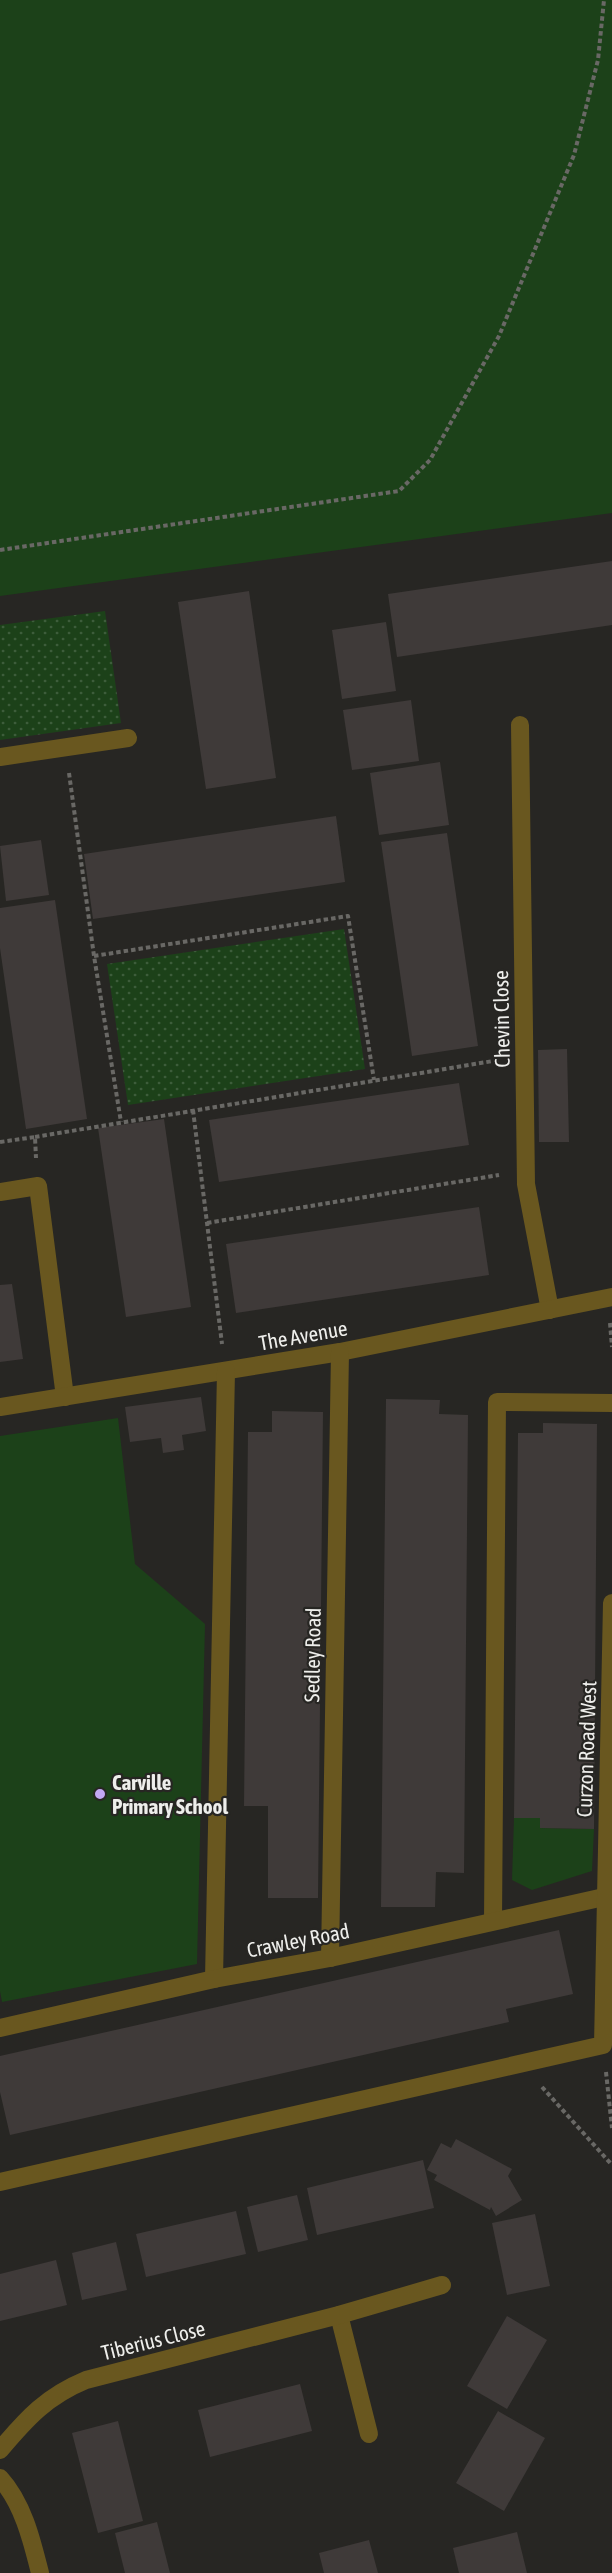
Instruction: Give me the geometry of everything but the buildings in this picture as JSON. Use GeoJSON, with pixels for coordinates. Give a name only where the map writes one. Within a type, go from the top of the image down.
{"type":"FeatureCollection","features":[{"type":"Feature","properties":{"kind":"street","name":"Chevin Close"},"geometry":{"type":"LineString","coordinates":[[520,725],[526,1184],[550,1310]]}},
{"type":"Feature","properties":{"kind":"street"},"geometry":{"type":"LineString","coordinates":[[0,757],[128,738]]}},
{"type":"Feature","properties":{"kind":"street"},"geometry":{"type":"LineString","coordinates":[[0,1192],[38,1186],[65,1397]]}},
{"type":"Feature","properties":{"kind":"street","name":"The Avenue"},"geometry":{"type":"LineString","coordinates":[[0,1407],[340,1352],[612,1297]]}},
{"type":"Feature","properties":{"kind":"street","name":"Sedley Road"},"geometry":{"type":"LineString","coordinates":[[330,1958],[340,1352]]}},
{"type":"Feature","properties":{"kind":"street"},"geometry":{"type":"LineString","coordinates":[[214,1979],[226,1371]]}},
{"type":"Feature","properties":{"kind":"street"},"geometry":{"type":"LineString","coordinates":[[493,1922],[497,1402],[612,1402]]}},
{"type":"Feature","properties":{"kind":"street","name":"Curzon Road West"},"geometry":{"type":"LineString","coordinates":[[603,2045],[604,1897],[612,1603]]}},
{"type":"Feature","properties":{"kind":"street","name":"Crawley Road"},"geometry":{"type":"LineString","coordinates":[[0,2028],[214,1979],[330,1958],[604,1897]]}},
{"type":"Feature","properties":{"kind":"street"},"geometry":{"type":"LineString","coordinates":[[0,2182],[603,2045]]}},
{"type":"Feature","properties":{"kind":"street","name":"Tiberius Close"},"geometry":{"type":"LineString","coordinates":[[0,2450],[39,2406],[63,2390],[86,2380],[339,2315],[442,2285]]}},
{"type":"Feature","properties":{"kind":"street"},"geometry":{"type":"LineString","coordinates":[[339,2315],[369,2434]]}},
{"type":"Feature","properties":{"kind":"street"},"geometry":{"type":"LineString","coordinates":[[0,2478],[16,2502],[40,2573]]}},
{"type":"Feature","properties":{"kind":"path"},"geometry":{"type":"LineString","coordinates":[[0,550],[399,490],[430,460],[499,336],[574,155],[598,60],[604,0]]}},
{"type":"Feature","properties":{"kind":"path"},"geometry":{"type":"LineString","coordinates":[[66,747],[94,956],[121,1122]]}},
{"type":"Feature","properties":{"kind":"path"},"geometry":{"type":"LineString","coordinates":[[94,956],[348,916],[374,1080]]}},
{"type":"Feature","properties":{"kind":"path"},"geometry":{"type":"LineString","coordinates":[[0,1142],[524,1055]]}},
{"type":"Feature","properties":{"kind":"path"},"geometry":{"type":"LineString","coordinates":[[193,1110],[226,1371]]}},
{"type":"Feature","properties":{"kind":"path"},"geometry":{"type":"LineString","coordinates":[[35,1137],[38,1186]]}},
{"type":"Feature","properties":{"kind":"path"},"geometry":{"type":"LineString","coordinates":[[207,1223],[526,1171]]}},
{"type":"Feature","properties":{"kind":"path"},"geometry":{"type":"LineString","coordinates":[[603,2045],[612,2128]]}},
{"type":"Feature","properties":{"kind":"path"},"geometry":{"type":"LineString","coordinates":[[521,2064],[612,2165]]}},
{"type":"Feature","properties":{"kind":"green space"},"geometry":{"type":"Polygon","coordinates":[[[0,0],[612,0],[612,513],[0,596],[0,0]]]}},
{"type":"Feature","properties":{"kind":"green space"},"geometry":{"type":"Polygon","coordinates":[[[105,611],[121,723],[0,740],[0,625],[105,611]]]}},
{"type":"Feature","properties":{"kind":"green space"},"geometry":{"type":"Polygon","coordinates":[[[344,929],[365,1069],[128,1105],[107,964],[344,929]]]}},
{"type":"Feature","properties":{"kind":"green space","name":"Carville Primary School"},"geometry":{"type":"Polygon","coordinates":[[[118,1418],[135,1564],[205,1624],[197,1964],[2,2002],[0,1991],[0,1436],[118,1418]]]}},
{"type":"Feature","properties":{"kind":"green space"},"geometry":{"type":"Polygon","coordinates":[[[514,1818],[540,1818],[540,1828],[594,1829],[592,1871],[532,1890],[512,1880],[514,1818]]]}},
{"type":"Feature","properties":{"kind":"place","name":"Carville Primary School"},"geometry":{"type":"Point","coordinates":[100,1794]}}]}
